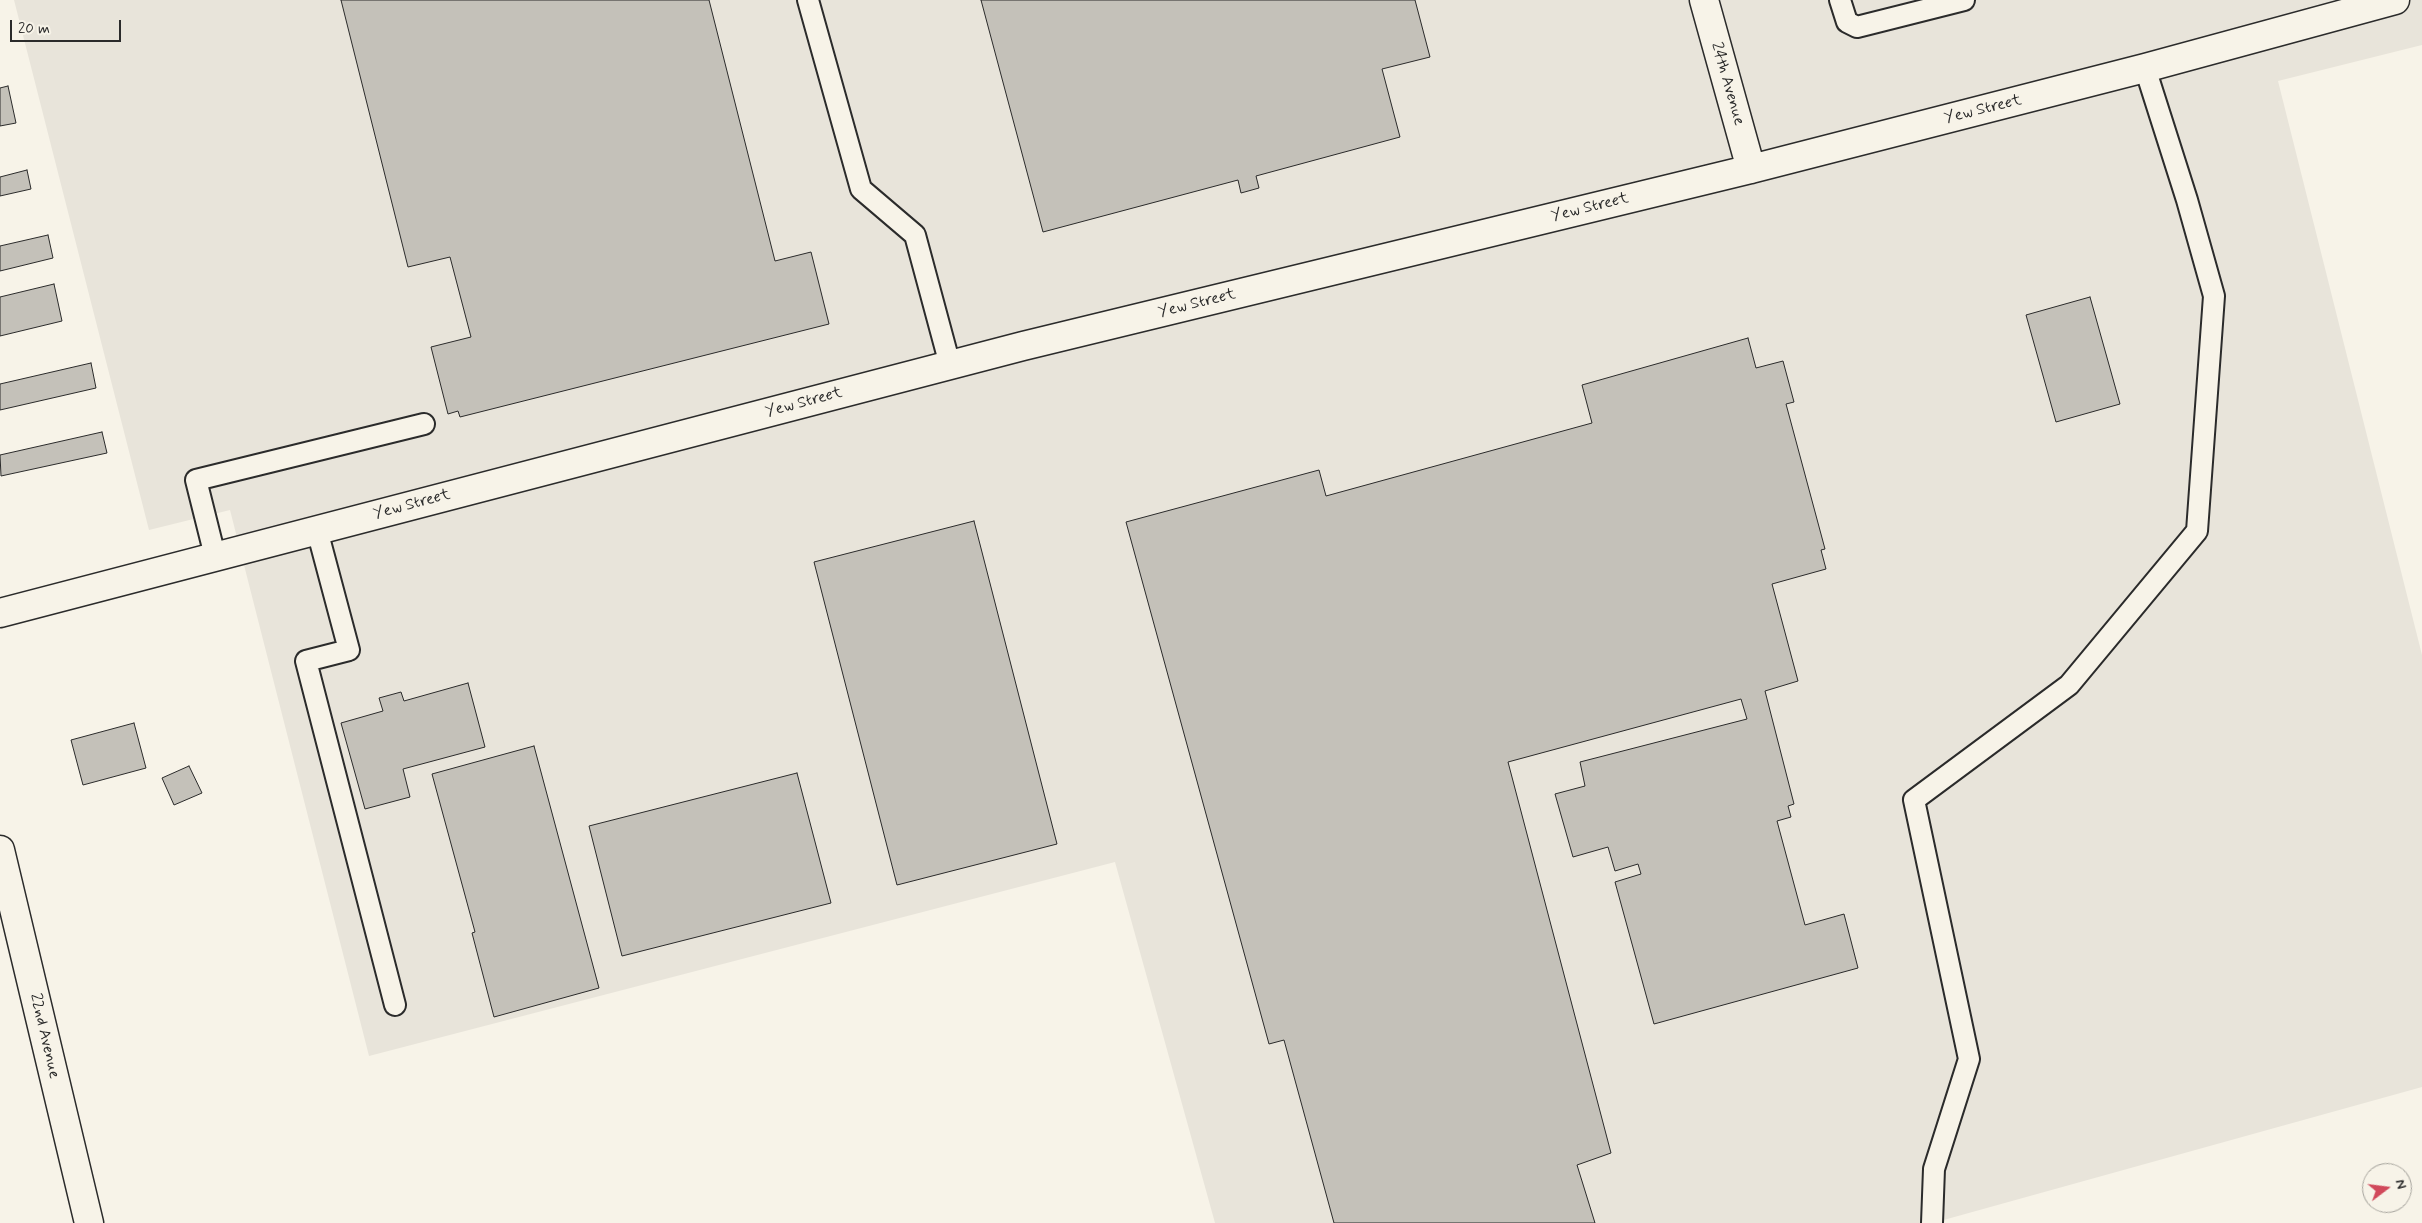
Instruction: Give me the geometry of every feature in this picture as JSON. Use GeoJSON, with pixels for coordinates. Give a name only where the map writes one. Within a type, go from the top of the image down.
{"type":"FeatureCollection","features":[{"type":"Feature","properties":{"kind":"street","name":"24th Avenue"},"geometry":{"type":"LineString","coordinates":[[1704,0],[1751,169]]}},
{"type":"Feature","properties":{"kind":"street","name":"Yew Street"},"geometry":{"type":"LineString","coordinates":[[0,613],[950,365],[1751,169],[2145,68],[2395,0]]}},
{"type":"Feature","properties":{"kind":"street","name":"22nd Avenue"},"geometry":{"type":"LineString","coordinates":[[0,850],[89,1223]]}},
{"type":"Feature","properties":{"kind":"lane"},"geometry":{"type":"LineString","coordinates":[[808,0],[861,189],[915,235],[950,365]]}},
{"type":"Feature","properties":{"kind":"lane"},"geometry":{"type":"LineString","coordinates":[[1840,0],[1847,22],[1857,28],[1964,0]]}},
{"type":"Feature","properties":{"kind":"lane"},"geometry":{"type":"LineString","coordinates":[[1932,1223],[1934,1169],[1969,1059],[1914,800],[2069,685],[2197,531],[2214,296],[2187,200],[2145,68]]}},
{"type":"Feature","properties":{"kind":"lane"},"geometry":{"type":"LineString","coordinates":[[215,556],[196,480],[424,424]]}},
{"type":"Feature","properties":{"kind":"lane"},"geometry":{"type":"LineString","coordinates":[[317,530],[349,650],[306,661],[395,1005]]}},
{"type":"Feature","properties":{"kind":"shaded area"},"geometry":{"type":"Polygon","coordinates":[[[14,0],[2422,0],[2422,45],[2278,81],[2422,655],[2422,1087],[1940,1221],[1940,1223],[1215,1223],[1115,862],[369,1056],[230,510],[149,530],[14,0]]]}},
{"type":"Feature","properties":{"kind":"building"},"geometry":{"type":"Polygon","coordinates":[[[341,0],[709,0],[775,261],[811,252],[829,324],[460,417],[458,411],[448,414],[431,347],[471,337],[450,257],[408,267],[341,0]]]}},
{"type":"Feature","properties":{"kind":"building"},"geometry":{"type":"Polygon","coordinates":[[[981,0],[1415,0],[1430,57],[1382,69],[1400,137],[1256,176],[1259,188],[1241,193],[1238,180],[1043,232],[981,0]]]}},
{"type":"Feature","properties":{"kind":"building"},"geometry":{"type":"Polygon","coordinates":[[[8,86],[16,123],[0,126],[0,88],[8,86]]]}},
{"type":"Feature","properties":{"kind":"building"},"geometry":{"type":"Polygon","coordinates":[[[27,170],[31,189],[0,196],[0,177],[27,170]]]}},
{"type":"Feature","properties":{"kind":"building"},"geometry":{"type":"Polygon","coordinates":[[[48,235],[53,258],[0,271],[0,246],[48,235]]]}},
{"type":"Feature","properties":{"kind":"building"},"geometry":{"type":"Polygon","coordinates":[[[54,284],[62,321],[0,336],[0,297],[54,284]]]}},
{"type":"Feature","properties":{"kind":"building"},"geometry":{"type":"Polygon","coordinates":[[[2090,297],[2120,404],[2056,422],[2026,315],[2090,297]]]}},
{"type":"Feature","properties":{"kind":"building"},"geometry":{"type":"Polygon","coordinates":[[[1748,338],[1756,368],[1783,361],[1794,402],[1786,404],[1825,549],[1821,550],[1826,569],[1772,584],[1798,681],[1765,691],[1794,804],[1788,806],[1791,817],[1777,821],[1805,925],[1844,914],[1858,968],[1654,1024],[1615,882],[1641,874],[1638,864],[1615,871],[1608,847],[1573,857],[1555,794],[1585,786],[1580,762],[1747,719],[1741,699],[1508,762],[1611,1153],[1577,1165],[1595,1223],[1334,1223],[1284,1040],[1269,1044],[1126,522],[1319,470],[1326,496],[1592,423],[1582,385],[1748,338]]]}},
{"type":"Feature","properties":{"kind":"building"},"geometry":{"type":"Polygon","coordinates":[[[91,363],[96,388],[0,410],[0,384],[91,363]]]}},
{"type":"Feature","properties":{"kind":"building"},"geometry":{"type":"Polygon","coordinates":[[[102,432],[107,453],[1,476],[0,455],[102,432]]]}},
{"type":"Feature","properties":{"kind":"building"},"geometry":{"type":"Polygon","coordinates":[[[974,521],[1057,844],[897,885],[814,562],[974,521]]]}},
{"type":"Feature","properties":{"kind":"building"},"geometry":{"type":"Polygon","coordinates":[[[468,683],[485,747],[403,769],[410,797],[365,809],[341,723],[383,711],[379,698],[401,692],[404,701],[468,683]]]}},
{"type":"Feature","properties":{"kind":"building"},"geometry":{"type":"Polygon","coordinates":[[[134,723],[146,768],[83,785],[71,740],[134,723]]]}},
{"type":"Feature","properties":{"kind":"building"},"geometry":{"type":"Polygon","coordinates":[[[534,746],[599,988],[494,1017],[472,933],[475,932],[432,774],[534,746]]]}},
{"type":"Feature","properties":{"kind":"building"},"geometry":{"type":"Polygon","coordinates":[[[189,766],[202,793],[174,805],[162,778],[189,766]]]}},
{"type":"Feature","properties":{"kind":"building"},"geometry":{"type":"Polygon","coordinates":[[[797,773],[831,903],[622,956],[589,826],[797,773]]]}}]}
